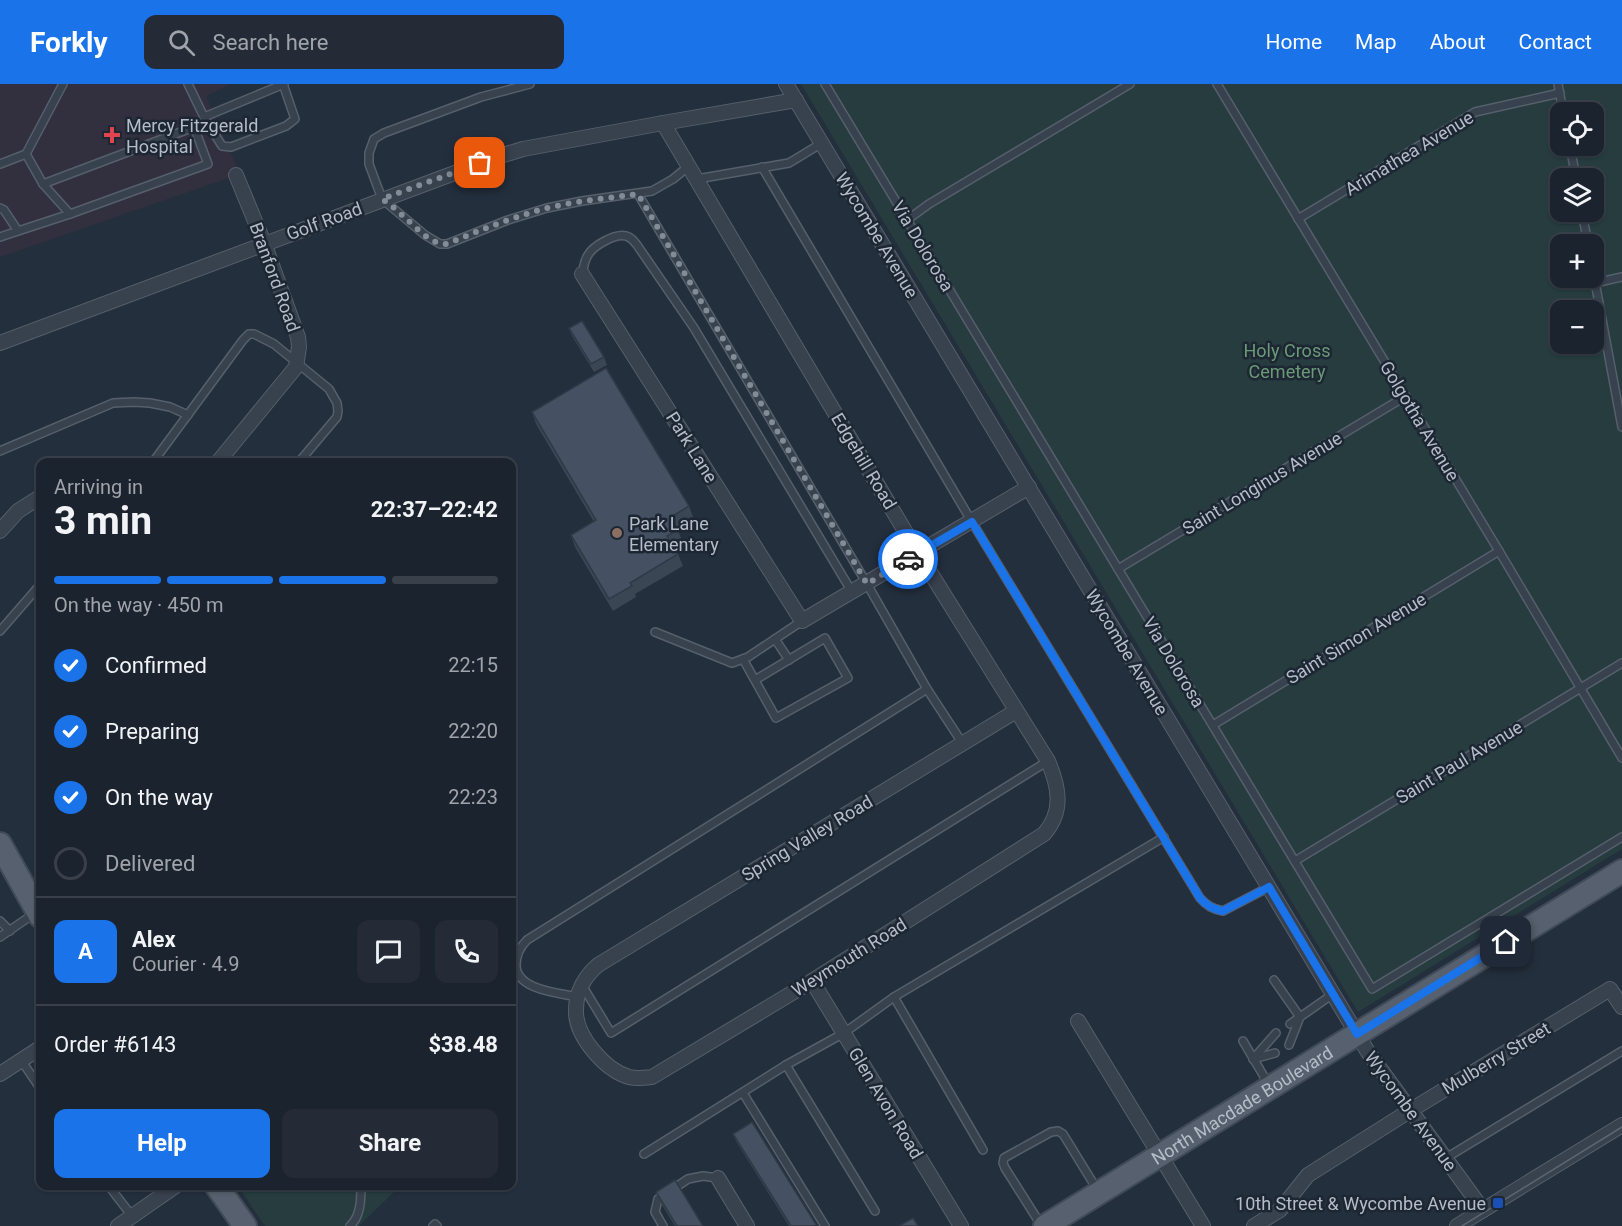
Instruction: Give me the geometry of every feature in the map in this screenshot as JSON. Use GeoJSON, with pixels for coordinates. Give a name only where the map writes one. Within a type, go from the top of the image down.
{"type":"FeatureCollection","features":[{"type":"Feature","properties":{"kind":"main road"},"geometry":{"type":"LineString","coordinates":[[0,844],[36,909]]}},
{"type":"Feature","properties":{"kind":"main road","name":"North Macdade Boulevard"},"geometry":{"type":"LineString","coordinates":[[1043,1226],[1622,871]]}},
{"type":"Feature","properties":{"kind":"main road"},"geometry":{"type":"LineString","coordinates":[[219,1190],[244,1226]]}},
{"type":"Feature","properties":{"kind":"street","name":"Wycombe Avenue"},"geometry":{"type":"LineString","coordinates":[[786,84],[1357,1034],[1483,1210]]}},
{"type":"Feature","properties":{"kind":"street","name":"Golf Road"},"geometry":{"type":"LineString","coordinates":[[0,343],[500,156],[523,149],[796,100]]}},
{"type":"Feature","properties":{"kind":"street","name":"Edgehill Road"},"geometry":{"type":"LineString","coordinates":[[663,123],[918,553],[1048,761],[1056,783],[1058,800],[1052,825],[1044,834]]}},
{"type":"Feature","properties":{"kind":"street","name":"Branford Road"},"geometry":{"type":"LineString","coordinates":[[236,175],[264,243],[298,337],[297,362]]}},
{"type":"Feature","properties":{"kind":"street","name":"Park Lane"},"geometry":{"type":"LineString","coordinates":[[582,274],[802,621]]}},
{"type":"Feature","properties":{"kind":"street"},"geometry":{"type":"LineString","coordinates":[[221,458],[296,367],[297,362]]}},
{"type":"Feature","properties":{"kind":"street"},"geometry":{"type":"LineString","coordinates":[[802,621],[1029,487]]}},
{"type":"Feature","properties":{"kind":"street"},"geometry":{"type":"LineString","coordinates":[[0,531],[18,511],[36,499]]}},
{"type":"Feature","properties":{"kind":"street","name":"Spring Valley Road"},"geometry":{"type":"LineString","coordinates":[[580,991],[590,972],[598,965],[1016,711]]}},
{"type":"Feature","properties":{"kind":"street","name":"Weymouth Road"},"geometry":{"type":"LineString","coordinates":[[580,991],[576,1008],[577,1018],[581,1032],[594,1052],[606,1064],[628,1077],[640,1079],[652,1077],[812,981],[1044,834]]}},
{"type":"Feature","properties":{"kind":"street","name":"Glen Avon Road"},"geometry":{"type":"LineString","coordinates":[[812,981],[961,1226]]}},
{"type":"Feature","properties":{"kind":"street","name":"Mulberry Street"},"geometry":{"type":"LineString","coordinates":[[1254,1226],[1281,1210],[1308,1175],[1610,989],[1622,1007]]}},
{"type":"Feature","properties":{"kind":"street"},"geometry":{"type":"LineString","coordinates":[[1078,1021],[1203,1226]]}},
{"type":"Feature","properties":{"kind":"street"},"geometry":{"type":"LineString","coordinates":[[0,1074],[36,1051]]}},
{"type":"Feature","properties":{"kind":"street"},"geometry":{"type":"LineString","coordinates":[[1456,1226],[1622,1125]]}},
{"type":"Feature","properties":{"kind":"street"},"geometry":{"type":"LineString","coordinates":[[718,1178],[747,1226]]}},
{"type":"Feature","properties":{"kind":"street"},"geometry":{"type":"LineString","coordinates":[[118,1226],[170,1190]]}},
{"type":"Feature","properties":{"kind":"lane"},"geometry":{"type":"LineString","coordinates":[[0,164],[27,154],[63,84]]}},
{"type":"Feature","properties":{"kind":"lane"},"geometry":{"type":"LineString","coordinates":[[188,84],[204,117],[222,146],[231,147],[286,126],[295,119],[284,84],[204,117]]}},
{"type":"Feature","properties":{"kind":"lane"},"geometry":{"type":"LineString","coordinates":[[530,84],[481,97],[384,133],[374,140],[369,153],[369,164],[382,199],[425,235],[440,244],[447,244],[508,220],[547,208],[652,191],[689,166]]}},
{"type":"Feature","properties":{"kind":"lane","name":"Via Dolorosa"},"geometry":{"type":"LineString","coordinates":[[825,84],[1372,989],[1622,837]]}},
{"type":"Feature","properties":{"kind":"lane"},"geometry":{"type":"LineString","coordinates":[[907,220],[929,204],[1130,84]]}},
{"type":"Feature","properties":{"kind":"lane","name":"Golgotha Avenue"},"geometry":{"type":"LineString","coordinates":[[1217,84],[1622,758]]}},
{"type":"Feature","properties":{"kind":"lane"},"geometry":{"type":"LineString","coordinates":[[1558,84],[1561,102]]}},
{"type":"Feature","properties":{"kind":"lane","name":"Arimathea Avenue"},"geometry":{"type":"LineString","coordinates":[[1299,219],[1475,112],[1560,93]]}},
{"type":"Feature","properties":{"kind":"lane"},"geometry":{"type":"LineString","coordinates":[[0,237],[208,165],[194,127],[43,184]]}},
{"type":"Feature","properties":{"kind":"lane"},"geometry":{"type":"LineString","coordinates":[[698,179],[789,163],[822,143]]}},
{"type":"Feature","properties":{"kind":"lane"},"geometry":{"type":"LineString","coordinates":[[27,154],[43,184],[70,214]]}},
{"type":"Feature","properties":{"kind":"lane"},"geometry":{"type":"LineString","coordinates":[[762,167],[972,522],[1200,898],[1215,910],[1223,911],[1269,887]]}},
{"type":"Feature","properties":{"kind":"lane"},"geometry":{"type":"LineString","coordinates":[[638,194],[927,689],[963,744]]}},
{"type":"Feature","properties":{"kind":"lane"},"geometry":{"type":"LineString","coordinates":[[0,208],[4,210],[18,231]]}},
{"type":"Feature","properties":{"kind":"lane"},"geometry":{"type":"LineString","coordinates":[[582,274],[588,255],[599,244],[622,235],[633,239],[694,328],[852,592]]}},
{"type":"Feature","properties":{"kind":"lane"},"geometry":{"type":"LineString","coordinates":[[1604,281],[1622,277]]}},
{"type":"Feature","properties":{"kind":"lane"},"geometry":{"type":"LineString","coordinates":[[1596,288],[1622,427]]}},
{"type":"Feature","properties":{"kind":"lane"},"geometry":{"type":"LineString","coordinates":[[156,458],[249,334],[254,334],[262,337],[297,362],[329,389],[337,403],[337,417],[302,458]]}},
{"type":"Feature","properties":{"kind":"lane","name":"Saint Longinus Avenue"},"geometry":{"type":"LineString","coordinates":[[1118,569],[1406,396]]}},
{"type":"Feature","properties":{"kind":"lane"},"geometry":{"type":"LineString","coordinates":[[0,451],[113,404],[150,403],[170,407],[188,415]]}},
{"type":"Feature","properties":{"kind":"lane","name":"Saint Simon Avenue"},"geometry":{"type":"LineString","coordinates":[[1212,725],[1499,551]]}},
{"type":"Feature","properties":{"kind":"lane"},"geometry":{"type":"LineString","coordinates":[[0,631],[36,590]]}},
{"type":"Feature","properties":{"kind":"lane"},"geometry":{"type":"LineString","coordinates":[[655,632],[732,663],[743,659],[802,621]]}},
{"type":"Feature","properties":{"kind":"lane"},"geometry":{"type":"LineString","coordinates":[[743,659],[755,681],[776,718],[848,678],[825,638],[755,681]]}},
{"type":"Feature","properties":{"kind":"lane"},"geometry":{"type":"LineString","coordinates":[[776,639],[789,660]]}},
{"type":"Feature","properties":{"kind":"lane","name":"Saint Paul Avenue"},"geometry":{"type":"LineString","coordinates":[[1295,861],[1622,663]]}},
{"type":"Feature","properties":{"kind":"lane"},"geometry":{"type":"LineString","coordinates":[[927,689],[527,940],[518,953],[516,963],[519,977],[529,985],[580,991],[611,1033],[1048,761]]}},
{"type":"Feature","properties":{"kind":"lane"},"geometry":{"type":"LineString","coordinates":[[645,1154],[786,1065],[844,1033],[894,997],[1164,837]]}},
{"type":"Feature","properties":{"kind":"lane"},"geometry":{"type":"LineString","coordinates":[[0,937],[36,916]]}},
{"type":"Feature","properties":{"kind":"lane"},"geometry":{"type":"LineString","coordinates":[[0,921],[10,931]]}},
{"type":"Feature","properties":{"kind":"lane"},"geometry":{"type":"LineString","coordinates":[[1274,980],[1300,1017]]}},
{"type":"Feature","properties":{"kind":"lane"},"geometry":{"type":"LineString","coordinates":[[1290,1024],[1333,994]]}},
{"type":"Feature","properties":{"kind":"lane"},"geometry":{"type":"LineString","coordinates":[[894,997],[983,1150]]}},
{"type":"Feature","properties":{"kind":"lane"},"geometry":{"type":"LineString","coordinates":[[1289,1045],[1300,1017]]}},
{"type":"Feature","properties":{"kind":"lane"},"geometry":{"type":"LineString","coordinates":[[1253,1059],[1276,1033]]}},
{"type":"Feature","properties":{"kind":"lane"},"geometry":{"type":"LineString","coordinates":[[1242,1041],[1271,1087]]}},
{"type":"Feature","properties":{"kind":"lane"},"geometry":{"type":"LineString","coordinates":[[1446,1158],[1622,1051]]}},
{"type":"Feature","properties":{"kind":"lane"},"geometry":{"type":"LineString","coordinates":[[1253,1059],[1275,1053]]}},
{"type":"Feature","properties":{"kind":"lane"},"geometry":{"type":"LineString","coordinates":[[21,1060],[36,1082]]}},
{"type":"Feature","properties":{"kind":"lane"},"geometry":{"type":"LineString","coordinates":[[786,1065],[875,1211]]}},
{"type":"Feature","properties":{"kind":"lane"},"geometry":{"type":"LineString","coordinates":[[743,1093],[825,1226]]}},
{"type":"Feature","properties":{"kind":"lane"},"geometry":{"type":"LineString","coordinates":[[1043,1226],[1005,1168],[1004,1158],[1058,1131],[1063,1134],[1099,1193]]}},
{"type":"Feature","properties":{"kind":"lane"},"geometry":{"type":"LineString","coordinates":[[663,1226],[655,1212],[658,1199],[662,1195],[695,1176],[718,1178]]}},
{"type":"Feature","properties":{"kind":"lane"},"geometry":{"type":"LineString","coordinates":[[112,1190],[132,1216]]}},
{"type":"Feature","properties":{"kind":"lane"},"geometry":{"type":"LineString","coordinates":[[350,1226],[357,1220],[360,1190]]}},
{"type":"Feature","properties":{"kind":"shaded area","name":"Mercy Fitzgerald Hospital"},"geometry":{"type":"Polygon","coordinates":[[[0,84],[230,84],[206,96],[240,174],[0,257],[0,84]]]}},
{"type":"Feature","properties":{"kind":"green space","name":"Holy Cross Cemetery"},"geometry":{"type":"Polygon","coordinates":[[[801,84],[1622,84],[1622,849],[1358,1012],[801,84]]]}},
{"type":"Feature","properties":{"kind":"green space"},"geometry":{"type":"Polygon","coordinates":[[[240,1190],[396,1190],[359,1226],[265,1226],[240,1190]]]}},
{"type":"Feature","properties":{"kind":"building"},"geometry":{"type":"Polygon","coordinates":[[[582,321],[604,357],[591,364],[569,328],[582,321]]]}},
{"type":"Feature","properties":{"kind":"building","name":"Park Lane Elementary"},"geometry":{"type":"Polygon","coordinates":[[[606,368],[689,506],[671,517],[678,529],[667,536],[678,554],[630,583],[632,586],[609,599],[571,535],[596,520],[532,412],[606,368]]]}},
{"type":"Feature","properties":{"kind":"building"},"geometry":{"type":"Polygon","coordinates":[[[752,1122],[817,1226],[791,1226],[733,1134],[752,1122]]]}},
{"type":"Feature","properties":{"kind":"building"},"geometry":{"type":"Polygon","coordinates":[[[675,1180],[703,1226],[677,1226],[656,1192],[675,1180]]]}},
{"type":"Feature","properties":{"kind":"building"},"geometry":{"type":"Polygon","coordinates":[[[913,1218],[918,1226],[899,1226],[913,1218]]]}},
{"type":"Feature","properties":{"kind":"tram line"},"geometry":{"type":"LineString","coordinates":[[1462,1226],[1622,1127]]}},
{"type":"Feature","properties":{"kind":"way so far"},"geometry":{"type":"LineString","coordinates":[[480,163],[382,199],[425,235],[440,244],[447,244],[508,220],[547,208],[638,194],[867,584],[908,559]]}},
{"type":"Feature","properties":{"kind":"place","name":"Mercy Fitzgerald Hospital"},"geometry":{"type":"Point","coordinates":[112,135]}},
{"type":"Feature","properties":{"kind":"place","name":"Park Lane Elementary"},"geometry":{"type":"Point","coordinates":[617,533]}},
{"type":"Feature","properties":{"kind":"place","name":"10th Street & Wycombe Avenue"},"geometry":{"type":"Point","coordinates":[1498,1203]}},
{"type":"Feature","properties":{"kind":"route"},"geometry":{"type":"LineString","coordinates":[[908,559],[972,522],[1200,898],[1215,910],[1223,911],[1269,887],[1357,1034],[1506,942]]}}]}
